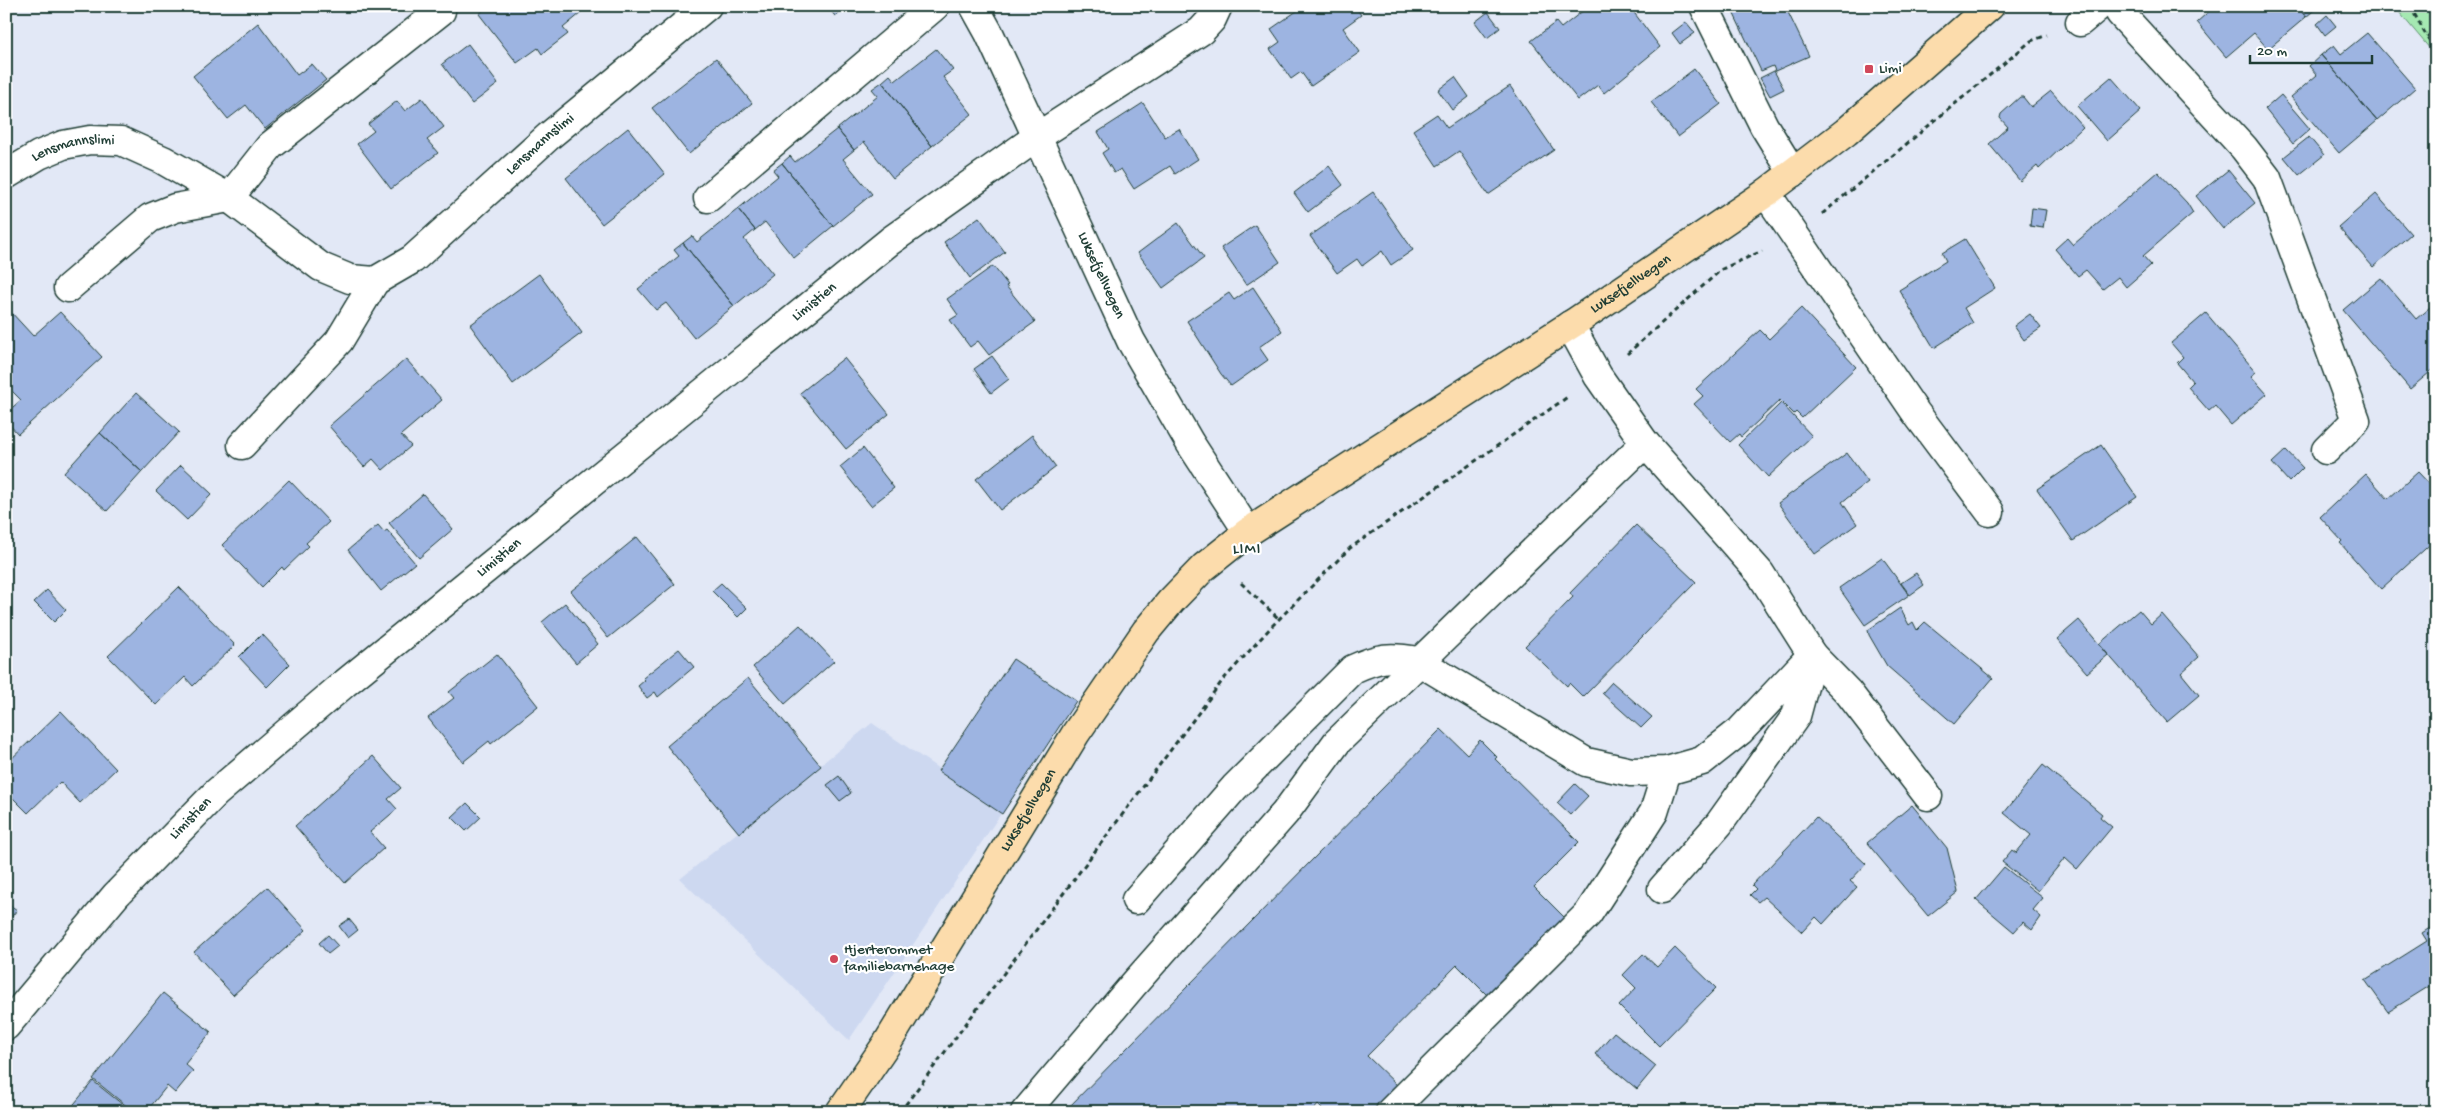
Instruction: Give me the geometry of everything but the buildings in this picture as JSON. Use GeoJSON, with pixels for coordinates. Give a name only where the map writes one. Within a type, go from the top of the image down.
{"type":"FeatureCollection","features":[{"type":"Feature","properties":{"kind":"main road","name":"Luksefjellvegen"},"geometry":{"type":"LineString","coordinates":[[840,1112],[886,1045],[1076,733],[1146,631],[1171,601],[1219,555],[1248,532],[1570,325],[1766,193],[1846,132],[1990,6]]}},
{"type":"Feature","properties":{"kind":"street","name":"Lensmannslimi"},"geometry":{"type":"LineString","coordinates":[[242,444],[339,341],[375,281],[413,259],[549,136],[707,6]]}},
{"type":"Feature","properties":{"kind":"street"},"geometry":{"type":"LineString","coordinates":[[708,198],[935,6]]}},
{"type":"Feature","properties":{"kind":"street","name":"Luksefjellvegen"},"geometry":{"type":"LineString","coordinates":[[974,6],[989,33],[1131,341],[1190,444],[1248,532]]}},
{"type":"Feature","properties":{"kind":"street","name":"Limistien"},"geometry":{"type":"LineString","coordinates":[[6,1026],[116,895],[216,793],[344,684],[890,241],[1037,137],[1202,31],[1212,19],[1218,6]]}},
{"type":"Feature","properties":{"kind":"street"},"geometry":{"type":"LineString","coordinates":[[1704,6],[1764,126],[1792,174]]}},
{"type":"Feature","properties":{"kind":"street"},"geometry":{"type":"LineString","coordinates":[[68,288],[150,218],[174,208],[229,198],[270,146],[442,11]]}},
{"type":"Feature","properties":{"kind":"street"},"geometry":{"type":"LineString","coordinates":[[2108,11],[2244,148],[2266,178],[2356,420],[2326,450]]}},
{"type":"Feature","properties":{"kind":"street","name":"Lensmannslimi"},"geometry":{"type":"LineString","coordinates":[[6,174],[39,155],[63,145],[90,140],[120,141],[163,160],[229,198],[321,267],[350,279],[375,281]]}},
{"type":"Feature","properties":{"kind":"street"},"geometry":{"type":"LineString","coordinates":[[1766,193],[1916,412],[1990,512]]}},
{"type":"Feature","properties":{"kind":"street"},"geometry":{"type":"LineString","coordinates":[[1570,325],[1598,376],[1645,443],[1760,573],[1812,655],[1848,692],[1928,796]]}},
{"type":"Feature","properties":{"kind":"street"},"geometry":{"type":"LineString","coordinates":[[1024,1112],[1132,985],[1285,813],[1337,742],[1645,443]]}},
{"type":"Feature","properties":{"kind":"street"},"geometry":{"type":"LineString","coordinates":[[1136,900],[1235,787],[1353,668],[1376,658],[1394,657],[1418,662],[1586,762],[1631,772],[1667,771],[1702,761],[1740,732],[1812,655]]}},
{"type":"Feature","properties":{"kind":"street"},"geometry":{"type":"LineString","coordinates":[[1662,889],[1719,824],[1796,716],[1812,655]]}},
{"type":"Feature","properties":{"kind":"street"},"geometry":{"type":"LineString","coordinates":[[1390,1112],[1588,914],[1654,812],[1667,771]]}},
{"type":"Feature","properties":{"kind":"path"},"geometry":{"type":"LineString","coordinates":[[2410,6],[2427,37],[2436,48]]}},
{"type":"Feature","properties":{"kind":"path"},"geometry":{"type":"LineString","coordinates":[[900,1112],[1060,895],[1223,680],[1279,619],[1350,548],[1617,363],[1657,324],[1722,269],[1796,236],[2031,41],[2108,11]]}},
{"type":"Feature","properties":{"kind":"path"},"geometry":{"type":"LineString","coordinates":[[2427,37],[2436,30]]}},
{"type":"Feature","properties":{"kind":"path"},"geometry":{"type":"LineString","coordinates":[[2436,56],[2433,139],[2436,142]]}},
{"type":"Feature","properties":{"kind":"path"},"geometry":{"type":"LineString","coordinates":[[1219,555],[1235,577],[1279,619]]}},
{"type":"Feature","properties":{"kind":"shaded area","name":"Hjerterommet familiebarnehage"},"geometry":{"type":"Polygon","coordinates":[[[872,723],[1002,812],[849,1040],[680,879],[872,723]]]}},
{"type":"Feature","properties":{"kind":"green space"},"geometry":{"type":"Polygon","coordinates":[[[2406,6],[2436,6],[2436,56],[2399,12],[2406,6]]]}},
{"type":"Feature","properties":{"kind":"place","name":"Limi"},"geometry":{"type":"Point","coordinates":[1869,69]}},
{"type":"Feature","properties":{"kind":"place","name":"Hjerterommet familiebarnehage"},"geometry":{"type":"Point","coordinates":[834,959]}},
{"type":"Feature","properties":{"kind":"district","name":"LIMI"},"geometry":{"type":"Point","coordinates":[1247,550]}}]}
